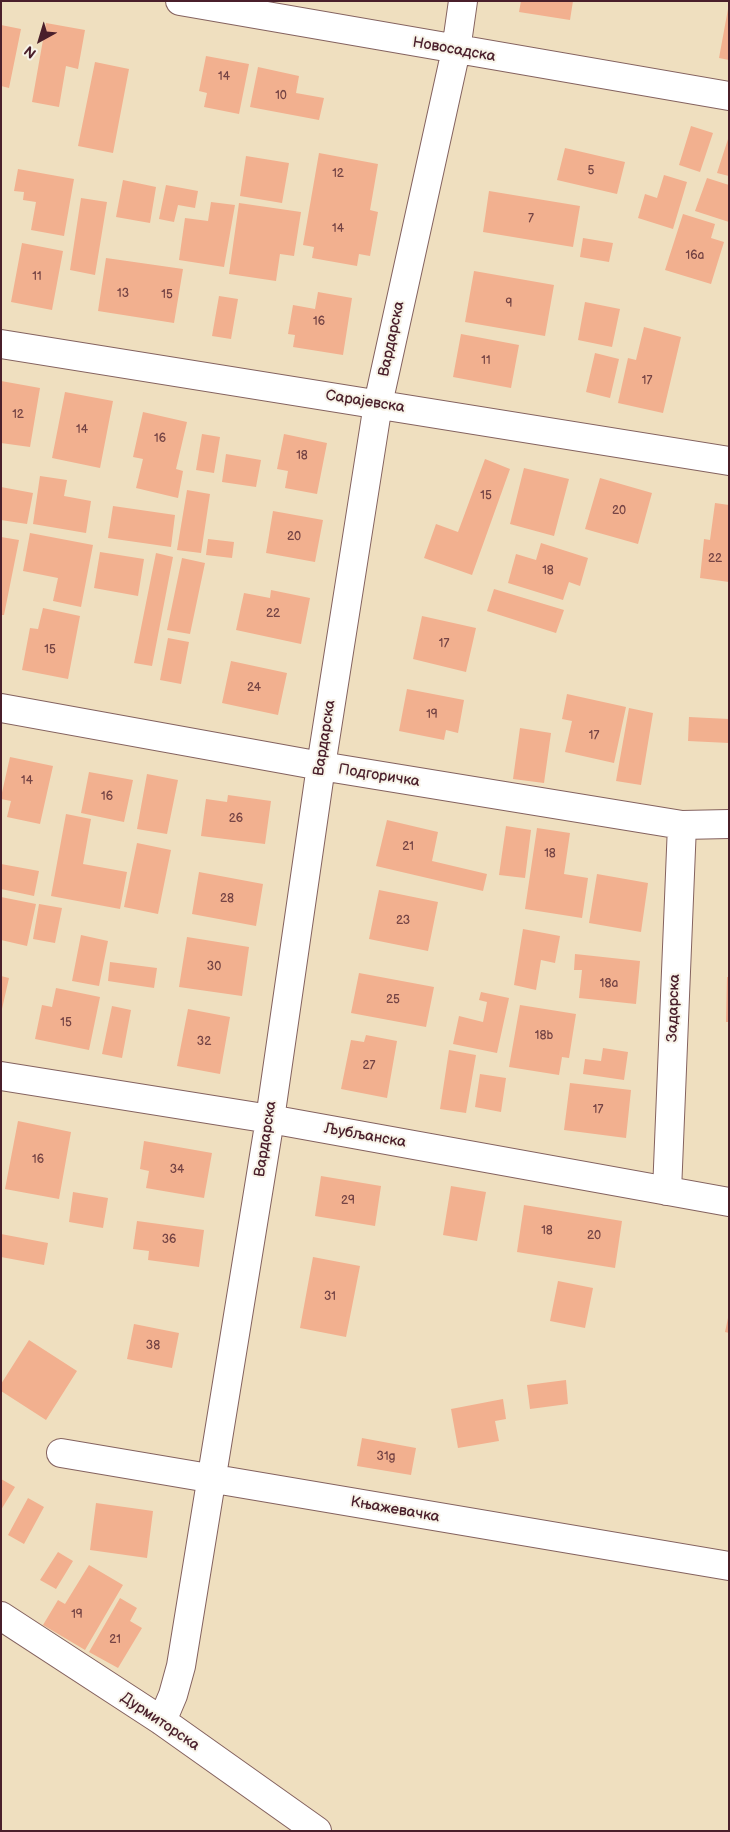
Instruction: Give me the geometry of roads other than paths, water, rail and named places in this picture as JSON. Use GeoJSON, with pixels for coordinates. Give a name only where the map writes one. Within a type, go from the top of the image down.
{"type":"FeatureCollection","features":[{"type":"Feature","properties":{"kind":"street","name":"Новосадска"},"geometry":{"type":"LineString","coordinates":[[180,1],[729,96]]}},
{"type":"Feature","properties":{"kind":"street","name":"Вардарска"},"geometry":{"type":"LineString","coordinates":[[162,1721],[173,1695],[181,1666],[270,1119],[321,766],[378,404],[456,50],[462,1]]}},
{"type":"Feature","properties":{"kind":"street","name":"Сарајевска"},"geometry":{"type":"LineString","coordinates":[[1,344],[729,461]]}},
{"type":"Feature","properties":{"kind":"street","name":"Подгоричка"},"geometry":{"type":"LineString","coordinates":[[1,708],[321,766],[682,825],[729,824]]}},
{"type":"Feature","properties":{"kind":"street","name":"Задарска"},"geometry":{"type":"LineString","coordinates":[[667,1191],[682,825]]}},
{"type":"Feature","properties":{"kind":"street","name":"Љубљанска"},"geometry":{"type":"LineString","coordinates":[[1,1076],[270,1119],[729,1202]]}},
{"type":"Feature","properties":{"kind":"street","name":"Књажевачка"},"geometry":{"type":"LineString","coordinates":[[61,1453],[729,1566]]}},
{"type":"Feature","properties":{"kind":"street","name":"Дурмиторска"},"geometry":{"type":"LineString","coordinates":[[1,1616],[162,1721],[317,1831]]}}]}
